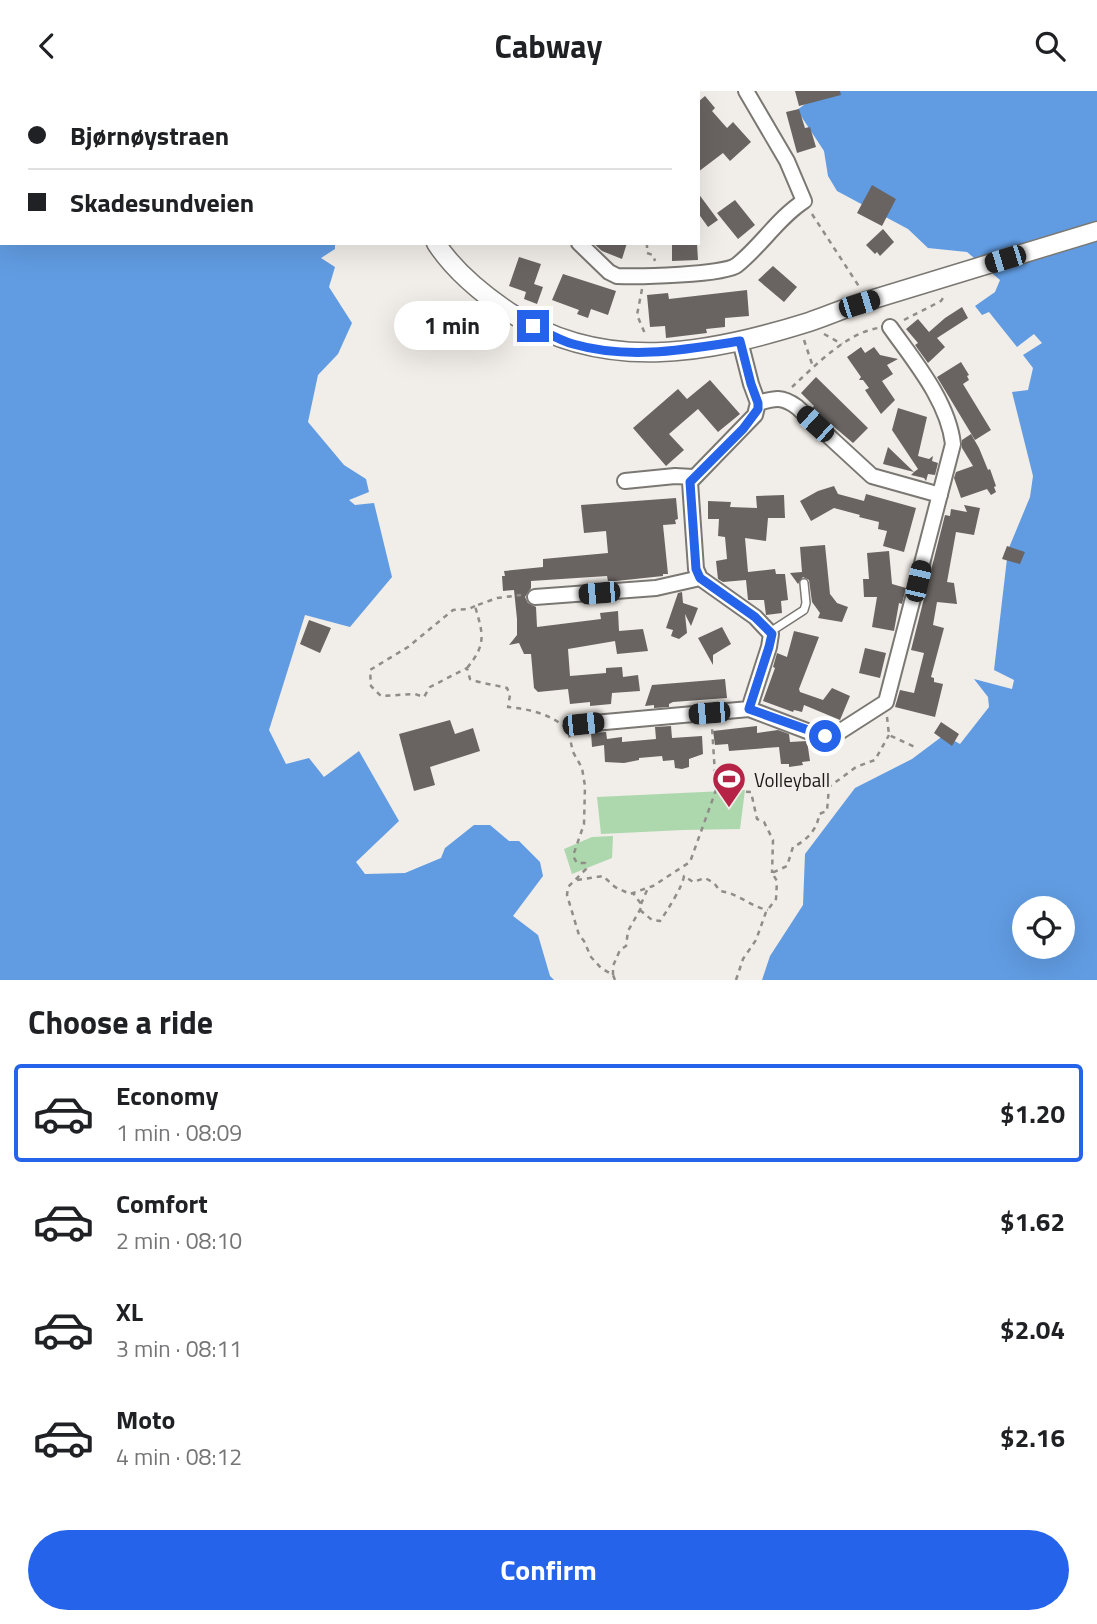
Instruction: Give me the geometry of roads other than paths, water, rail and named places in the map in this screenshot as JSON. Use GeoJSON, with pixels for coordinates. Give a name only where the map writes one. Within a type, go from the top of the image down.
{"type":"FeatureCollection","features":[{"type":"Feature","properties":{"kind":"street"},"geometry":{"type":"LineString","coordinates":[[581,245],[612,275],[720,271],[734,267],[784,216],[804,201],[773,136],[746,91]]}},
{"type":"Feature","properties":{"kind":"street"},"geometry":{"type":"LineString","coordinates":[[437,245],[443,255],[475,288],[533,326],[571,343],[596,349],[655,353],[740,341],[1097,231]]}},
{"type":"Feature","properties":{"kind":"street"},"geometry":{"type":"LineString","coordinates":[[583,724],[749,709],[815,734],[833,736],[886,702],[952,450],[949,424],[933,392],[890,327]]}},
{"type":"Feature","properties":{"kind":"street"},"geometry":{"type":"LineString","coordinates":[[740,341],[758,403],[755,415],[693,477],[690,490],[696,569],[700,578],[755,617],[770,632],[772,638],[749,709]]}},
{"type":"Feature","properties":{"kind":"street"},"geometry":{"type":"LineString","coordinates":[[758,403],[779,397],[797,407],[872,476],[940,495]]}},
{"type":"Feature","properties":{"kind":"street"},"geometry":{"type":"LineString","coordinates":[[625,481],[693,477]]}},
{"type":"Feature","properties":{"kind":"street"},"geometry":{"type":"LineString","coordinates":[[535,597],[656,588],[700,578]]}},
{"type":"Feature","properties":{"kind":"lane"},"geometry":{"type":"LineString","coordinates":[[770,632],[804,610],[804,583]]}},
{"type":"Feature","properties":{"kind":"water"},"geometry":{"type":"Polygon","coordinates":[[[823,91],[1097,91],[1097,980],[762,980],[770,956],[803,905],[805,854],[855,788],[912,759],[944,735],[960,744],[989,707],[988,697],[974,679],[1012,689],[1014,680],[994,670],[1008,550],[1030,497],[1033,476],[1012,392],[1028,390],[1033,368],[1023,355],[1042,343],[1034,334],[1017,347],[989,312],[982,315],[975,306],[995,292],[1000,280],[967,252],[928,248],[908,229],[837,191],[828,176],[824,151],[797,110],[823,91]]]}},
{"type":"Feature","properties":{"kind":"water"},"geometry":{"type":"Polygon","coordinates":[[[0,245],[335,245],[335,249],[321,258],[335,267],[329,287],[352,323],[338,354],[318,375],[308,422],[344,465],[366,479],[369,492],[349,500],[355,505],[374,503],[392,577],[350,627],[305,615],[269,730],[286,764],[309,758],[324,777],[359,751],[399,821],[356,862],[365,874],[405,873],[441,858],[445,848],[474,825],[490,825],[509,841],[519,841],[540,862],[543,876],[513,916],[538,935],[550,976],[554,980],[0,980],[0,245]]]}},
{"type":"Feature","properties":{"kind":"place","name":"Volleyball"},"geometry":{"type":"Point","coordinates":[729,809]}}]}
